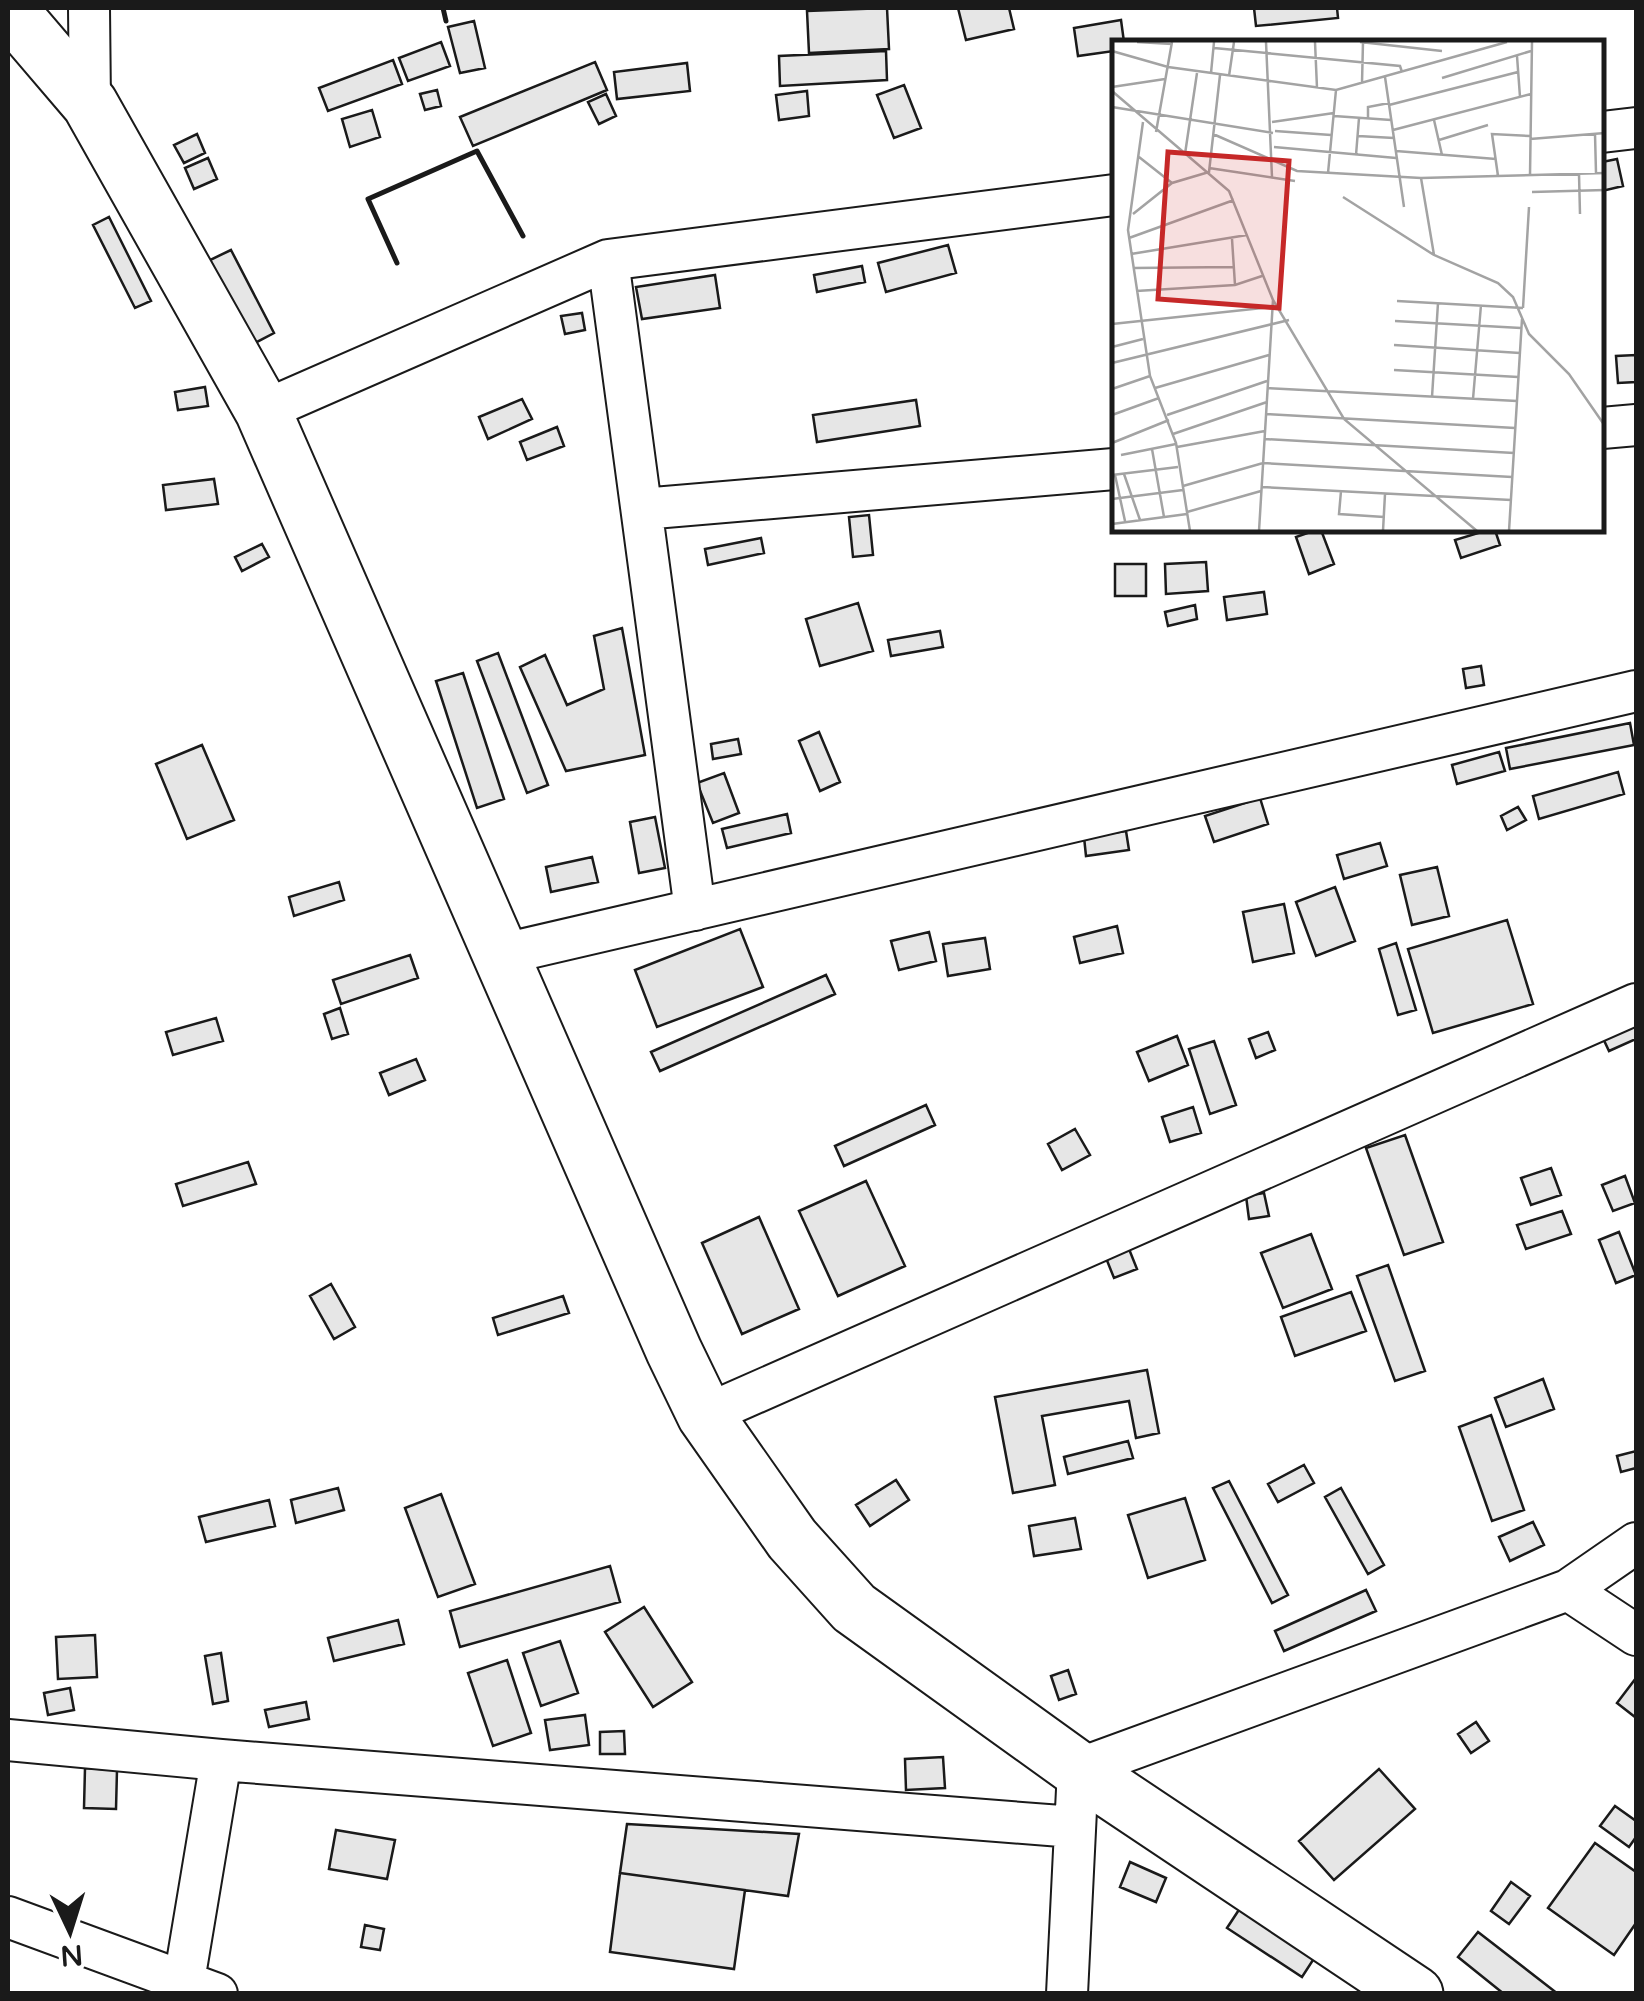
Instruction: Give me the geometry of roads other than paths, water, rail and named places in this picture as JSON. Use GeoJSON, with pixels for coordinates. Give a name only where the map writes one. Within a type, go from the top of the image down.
{"type":"FeatureCollection","features":[{"type":"Feature","properties":{"kind":"street"},"geometry":{"type":"LineString","coordinates":[[89,8],[90,104]]}},
{"type":"Feature","properties":{"kind":"street"},"geometry":{"type":"LineString","coordinates":[[20,9],[90,104],[263,411],[498,955],[705,1416],[792,1538],[854,1608],[1078,1769],[1415,1994]]}},
{"type":"Feature","properties":{"kind":"street"},"geometry":{"type":"LineString","coordinates":[[1604,132],[1636,128]]}},
{"type":"Feature","properties":{"kind":"street"},"geometry":{"type":"LineString","coordinates":[[263,411],[608,260],[1112,195]]}},
{"type":"Feature","properties":{"kind":"street"},"geometry":{"type":"LineString","coordinates":[[608,260],[695,910]]}},
{"type":"Feature","properties":{"kind":"street"},"geometry":{"type":"LineString","coordinates":[[1604,428],[1636,426]]}},
{"type":"Feature","properties":{"kind":"street"},"geometry":{"type":"LineString","coordinates":[[642,509],[1112,469]]}},
{"type":"Feature","properties":{"kind":"street"},"geometry":{"type":"LineString","coordinates":[[498,955],[1636,691]]}},
{"type":"Feature","properties":{"kind":"street"},"geometry":{"type":"LineString","coordinates":[[705,1416],[1636,1004]]}},
{"type":"Feature","properties":{"kind":"street"},"geometry":{"type":"LineString","coordinates":[[1078,1769],[1568,1590],[1636,1543]]}},
{"type":"Feature","properties":{"kind":"street"},"geometry":{"type":"LineString","coordinates":[[1568,1590],[1636,1636]]}},
{"type":"Feature","properties":{"kind":"street"},"geometry":{"type":"LineString","coordinates":[[8,1740],[1074,1827]]}},
{"type":"Feature","properties":{"kind":"street"},"geometry":{"type":"LineString","coordinates":[[8,1917],[196,1989],[221,1760]]}},
{"type":"Feature","properties":{"kind":"street"},"geometry":{"type":"LineString","coordinates":[[1066,1994],[1078,1769]]}}]}
